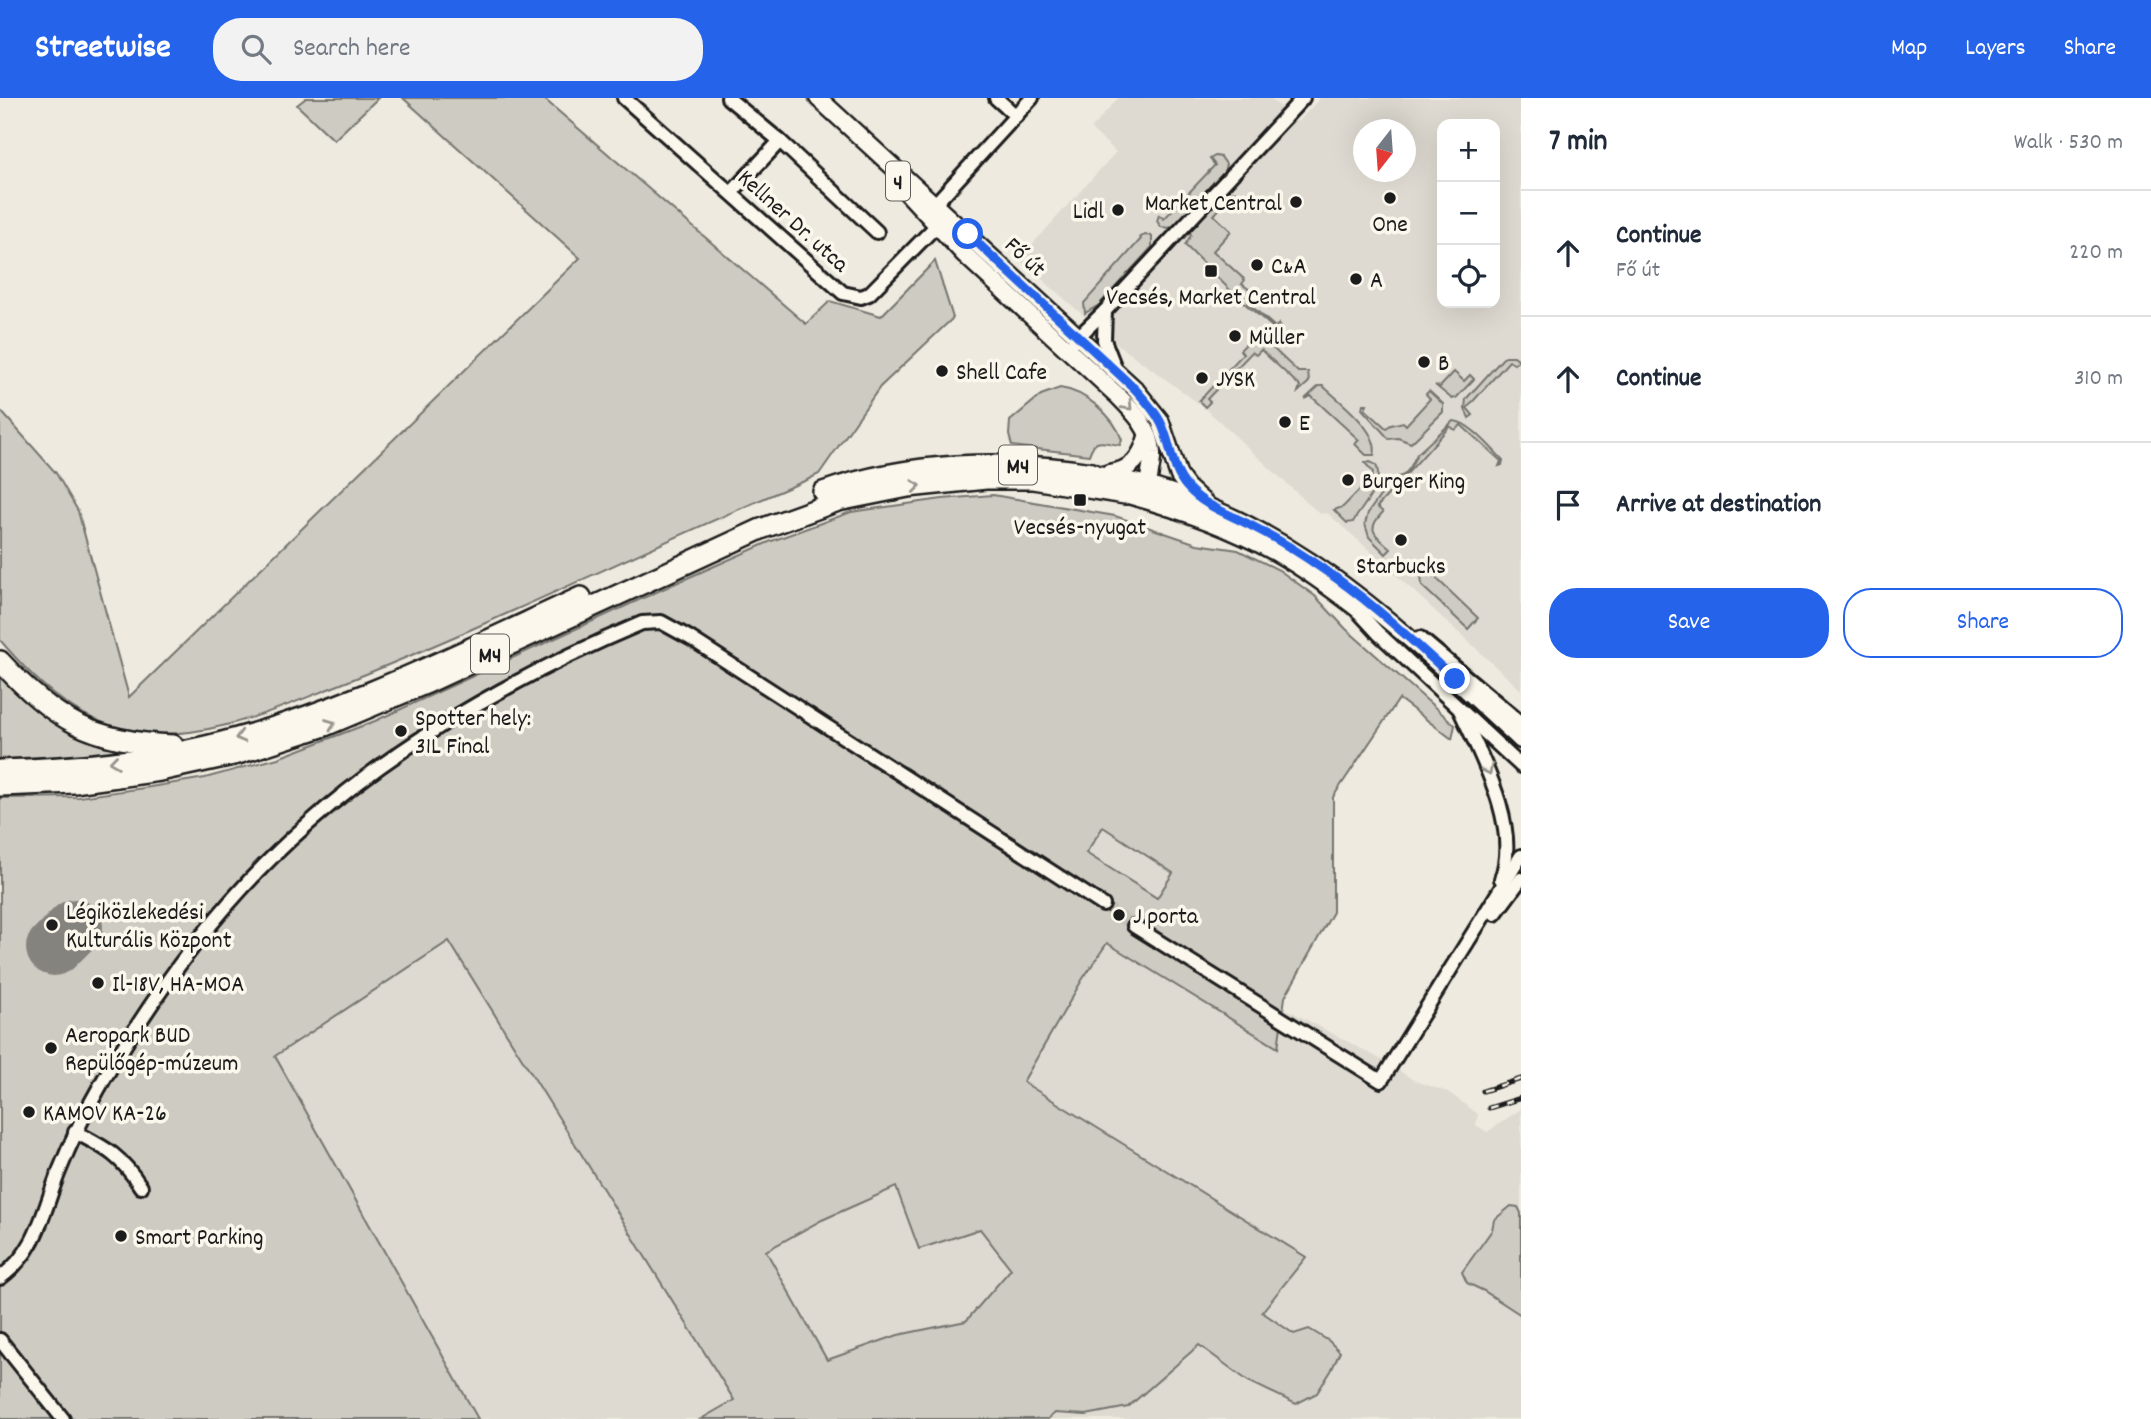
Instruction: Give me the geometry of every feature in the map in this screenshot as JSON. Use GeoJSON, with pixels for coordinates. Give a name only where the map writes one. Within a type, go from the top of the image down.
{"type":"FeatureCollection","features":[{"type":"Feature","properties":{"kind":"highway","name":"M4"},"geometry":{"type":"LineString","coordinates":[[0,770],[51,769],[97,764],[205,746],[287,722],[382,687],[755,517],[867,479],[943,466],[1010,465],[1092,473]]}},
{"type":"Feature","properties":{"kind":"highway","name":"M4"},"geometry":{"type":"LineString","coordinates":[[0,786],[74,783],[195,764],[266,746],[325,726],[425,684],[761,529],[838,500],[908,487],[986,479],[1033,479],[1125,494]]}},
{"type":"Feature","properties":{"kind":"highway"},"geometry":{"type":"LineString","coordinates":[[0,661],[43,703],[83,729],[141,744],[205,746]]}},
{"type":"Feature","properties":{"kind":"highway"},"geometry":{"type":"LineString","coordinates":[[0,799],[40,793],[74,783]]}},
{"type":"Feature","properties":{"kind":"main road","name":"Fő út"},"geometry":{"type":"LineString","coordinates":[[818,98],[1116,371],[1150,406],[1163,428]]}},
{"type":"Feature","properties":{"kind":"main road","name":"4"},"geometry":{"type":"LineString","coordinates":[[859,136],[936,226],[1128,405],[1148,434]]}},
{"type":"Feature","properties":{"kind":"main road"},"geometry":{"type":"LineString","coordinates":[[936,226],[968,234]]}},
{"type":"Feature","properties":{"kind":"main road","name":"4"},"geometry":{"type":"LineString","coordinates":[[1163,428],[1179,476],[1187,487],[1207,505],[1280,541],[1325,570],[1368,603],[1521,753]]}},
{"type":"Feature","properties":{"kind":"main road"},"geometry":{"type":"LineString","coordinates":[[1125,494],[1151,488],[1166,467],[1163,428]]}},
{"type":"Feature","properties":{"kind":"main road"},"geometry":{"type":"LineString","coordinates":[[1092,473],[1122,471],[1134,464],[1148,434]]}},
{"type":"Feature","properties":{"kind":"main road"},"geometry":{"type":"LineString","coordinates":[[1148,434],[1152,452],[1151,488]]}},
{"type":"Feature","properties":{"kind":"main road"},"geometry":{"type":"LineString","coordinates":[[1092,473],[1207,505]]}},
{"type":"Feature","properties":{"kind":"main road","name":"4"},"geometry":{"type":"LineString","coordinates":[[1151,488],[1168,507],[1244,536],[1278,553],[1349,601],[1521,740]]}},
{"type":"Feature","properties":{"kind":"main road"},"geometry":{"type":"LineString","coordinates":[[1125,494],[1168,507]]}},
{"type":"Feature","properties":{"kind":"street","name":"Kellner Dr. utca"},"geometry":{"type":"LineString","coordinates":[[624,98],[843,293],[852,296],[869,294],[878,288],[936,226]]}},
{"type":"Feature","properties":{"kind":"street"},"geometry":{"type":"LineString","coordinates":[[728,98],[780,141],[877,232]]}},
{"type":"Feature","properties":{"kind":"street"},"geometry":{"type":"LineString","coordinates":[[996,98],[1016,116]]}},
{"type":"Feature","properties":{"kind":"street"},"geometry":{"type":"LineString","coordinates":[[934,204],[1032,98]]}},
{"type":"Feature","properties":{"kind":"street"},"geometry":{"type":"LineString","coordinates":[[1065,348],[1105,311],[1303,98]]}},
{"type":"Feature","properties":{"kind":"street"},"geometry":{"type":"LineString","coordinates":[[732,192],[780,141]]}},
{"type":"Feature","properties":{"kind":"street"},"geometry":{"type":"LineString","coordinates":[[1105,311],[1104,340],[1116,371]]}},
{"type":"Feature","properties":{"kind":"street"},"geometry":{"type":"LineString","coordinates":[[1349,601],[1378,633],[1521,766]]}},
{"type":"Feature","properties":{"kind":"street"},"geometry":{"type":"LineString","coordinates":[[1368,603],[1407,628],[1521,723]]}},
{"type":"Feature","properties":{"kind":"street"},"geometry":{"type":"LineString","coordinates":[[0,1286],[29,1249],[75,1132],[134,1029],[183,959],[231,901],[307,824],[374,771],[457,716],[622,631],[650,621],[661,622],[690,638],[1103,905]]}},
{"type":"Feature","properties":{"kind":"street"},"geometry":{"type":"LineString","coordinates":[[1459,709],[1504,806],[1509,842],[1504,872],[1478,920],[1475,933]]}},
{"type":"Feature","properties":{"kind":"street"},"geometry":{"type":"LineString","coordinates":[[1134,926],[1381,1081],[1521,856]]}},
{"type":"Feature","properties":{"kind":"street"},"geometry":{"type":"LineString","coordinates":[[1475,933],[1521,872]]}},
{"type":"Feature","properties":{"kind":"street"},"geometry":{"type":"LineString","coordinates":[[1475,933],[1486,926],[1521,879]]}},
{"type":"Feature","properties":{"kind":"street"},"geometry":{"type":"LineString","coordinates":[[75,1132],[102,1146],[126,1164],[141,1187]]}},
{"type":"Feature","properties":{"kind":"street"},"geometry":{"type":"LineString","coordinates":[[0,1278],[12,1269]]}},
{"type":"Feature","properties":{"kind":"street"},"geometry":{"type":"LineString","coordinates":[[0,1340],[63,1419]]}},
{"type":"Feature","properties":{"kind":"street"},"geometry":{"type":"LineString","coordinates":[[0,1352],[20,1367]]}},
{"type":"Feature","properties":{"kind":"shaded area"},"geometry":{"type":"Polygon","coordinates":[[[306,98],[378,98],[334,140],[297,105],[306,98]]]}},
{"type":"Feature","properties":{"kind":"shaded area"},"geometry":{"type":"Polygon","coordinates":[[[403,98],[543,98],[806,324],[830,301],[881,316],[935,261],[953,318],[880,387],[819,474],[807,480],[427,649],[260,715],[180,733],[127,730],[89,717],[56,696],[27,670],[0,640],[0,410],[56,473],[78,511],[129,697],[580,258],[403,98]]]}},
{"type":"Feature","properties":{"kind":"shaded area"},"geometry":{"type":"Polygon","coordinates":[[[1118,98],[1270,98],[1298,122],[1320,98],[1521,98],[1521,690],[1358,540],[1327,513],[1321,514],[1312,507],[1205,408],[1109,338],[1019,259],[1116,152],[1091,129],[1118,98]]]}},
{"type":"Feature","properties":{"kind":"shaded area"},"geometry":{"type":"Polygon","coordinates":[[[1221,157],[1226,164],[1223,176],[1177,224],[1169,228],[1161,227],[1157,221],[1159,215],[1164,219],[1215,165],[1210,159],[1221,157]]]}},
{"type":"Feature","properties":{"kind":"shaded area"},"geometry":{"type":"Polygon","coordinates":[[[1236,192],[1238,197],[1232,195],[1214,215],[1231,231],[1213,251],[1245,280],[1242,284],[1255,294],[1248,303],[1275,327],[1279,324],[1277,331],[1236,296],[1185,245],[1191,235],[1190,231],[1224,193],[1236,192]]]}},
{"type":"Feature","properties":{"kind":"shaded area"},"geometry":{"type":"Polygon","coordinates":[[[1152,236],[1152,247],[1099,305],[1085,313],[1084,303],[1140,237],[1152,236]]]}},
{"type":"Feature","properties":{"kind":"shaded area"},"geometry":{"type":"Polygon","coordinates":[[[1257,333],[1298,372],[1308,372],[1309,382],[1298,392],[1300,386],[1261,350],[1256,355],[1252,352],[1207,399],[1210,402],[1205,407],[1199,401],[1243,354],[1240,350],[1257,333]]]}},
{"type":"Feature","properties":{"kind":"shaded area"},"geometry":{"type":"Polygon","coordinates":[[[1509,356],[1519,360],[1514,364],[1509,361],[1467,408],[1473,415],[1469,418],[1465,409],[1466,399],[1503,358],[1509,356]]]}},
{"type":"Feature","properties":{"kind":"shaded area"},"geometry":{"type":"Polygon","coordinates":[[[1454,372],[1464,381],[1470,375],[1474,379],[1452,399],[1435,385],[1440,387],[1454,372]]]}},
{"type":"Feature","properties":{"kind":"shaded area"},"geometry":{"type":"Polygon","coordinates":[[[1319,386],[1323,386],[1338,399],[1365,427],[1371,436],[1374,455],[1366,455],[1355,444],[1359,440],[1311,396],[1305,399],[1319,386]]]}},
{"type":"Feature","properties":{"kind":"shaded area"},"geometry":{"type":"Polygon","coordinates":[[[1060,388],[1079,394],[1097,406],[1118,431],[1122,440],[1120,445],[1097,443],[1089,455],[1012,446],[1009,435],[1010,421],[1041,395],[1060,388]]]}},
{"type":"Feature","properties":{"kind":"shaded area"},"geometry":{"type":"Polygon","coordinates":[[[1429,391],[1443,404],[1443,412],[1411,443],[1398,438],[1389,439],[1362,409],[1363,404],[1367,404],[1365,409],[1386,428],[1403,422],[1406,425],[1430,399],[1426,394],[1429,391]]]}},
{"type":"Feature","properties":{"kind":"shaded area"},"geometry":{"type":"Polygon","coordinates":[[[1453,421],[1459,422],[1480,436],[1503,460],[1502,465],[1499,466],[1501,461],[1461,425],[1455,430],[1450,426],[1377,507],[1383,512],[1373,528],[1377,536],[1391,549],[1386,554],[1369,537],[1365,524],[1368,513],[1392,479],[1404,475],[1417,454],[1453,421]]]}},
{"type":"Feature","properties":{"kind":"shaded area"},"geometry":{"type":"Polygon","coordinates":[[[1365,463],[1376,465],[1378,472],[1375,487],[1353,522],[1347,523],[1334,510],[1343,507],[1372,477],[1373,472],[1365,463]]]}},
{"type":"Feature","properties":{"kind":"shaded area"},"geometry":{"type":"Polygon","coordinates":[[[993,495],[1115,516],[1197,544],[1238,550],[1279,570],[1315,596],[1346,629],[1455,725],[1452,739],[1399,699],[1333,797],[1333,912],[1285,997],[1278,1048],[1107,943],[1082,980],[1023,1082],[1306,1257],[1262,1312],[1294,1334],[1309,1329],[1329,1341],[1340,1352],[1317,1393],[1296,1404],[1248,1381],[1199,1345],[1128,1407],[1086,1415],[1055,1413],[1048,1419],[701,1419],[734,1400],[449,941],[275,1056],[478,1419],[0,1419],[0,798],[79,797],[144,788],[205,778],[278,758],[375,721],[769,542],[851,512],[993,495]],[[1103,827],[1086,853],[1157,898],[1173,873],[1103,827]],[[896,1187],[822,1220],[766,1251],[827,1360],[898,1335],[966,1321],[1011,1269],[980,1229],[919,1249],[896,1187]]]}},
{"type":"Feature","properties":{"kind":"shaded area"},"geometry":{"type":"Polygon","coordinates":[[[1429,563],[1435,569],[1437,579],[1478,618],[1468,629],[1422,586],[1421,574],[1429,563]]]}},
{"type":"Feature","properties":{"kind":"shaded area"},"geometry":{"type":"Polygon","coordinates":[[[0,673],[142,751],[0,762],[0,673]]]}},
{"type":"Feature","properties":{"kind":"shaded area"},"geometry":{"type":"Polygon","coordinates":[[[1066,700],[1249,989],[1384,1061],[1415,1081],[1448,1092],[1478,1114],[1476,1125],[1487,1132],[1521,1109],[1521,1419],[79,1419],[239,941],[1066,700]]]}},
{"type":"Feature","properties":{"kind":"shaded area"},"geometry":{"type":"Polygon","coordinates":[[[1511,1206],[1518,1207],[1521,1213],[1521,1315],[1467,1283],[1462,1272],[1492,1230],[1494,1220],[1511,1206]]]}},
{"type":"Feature","properties":{"kind":"runway"},"geometry":{"type":"LineString","coordinates":[[54,948],[75,927]]}},
{"type":"Feature","properties":{"kind":"tunnel"},"geometry":{"type":"LineString","coordinates":[[1103,905],[1134,926]]}},
{"type":"Feature","properties":{"kind":"railway"},"geometry":{"type":"LineString","coordinates":[[1483,1091],[1521,1079]]}},
{"type":"Feature","properties":{"kind":"railway"},"geometry":{"type":"LineString","coordinates":[[1489,1108],[1521,1098]]}},
{"type":"Feature","properties":{"kind":"place","name":"One"},"geometry":{"type":"Point","coordinates":[1390,198]}},
{"type":"Feature","properties":{"kind":"place","name":"Market Central"},"geometry":{"type":"Point","coordinates":[1296,202]}},
{"type":"Feature","properties":{"kind":"place","name":"Lidl"},"geometry":{"type":"Point","coordinates":[1118,210]}},
{"type":"Feature","properties":{"kind":"place","name":"C&A"},"geometry":{"type":"Point","coordinates":[1257,265]}},
{"type":"Feature","properties":{"kind":"place","name":"Vecsés, Market Central"},"geometry":{"type":"Point","coordinates":[1211,271]}},
{"type":"Feature","properties":{"kind":"place","name":"A"},"geometry":{"type":"Point","coordinates":[1356,279]}},
{"type":"Feature","properties":{"kind":"place","name":"Müller"},"geometry":{"type":"Point","coordinates":[1235,336]}},
{"type":"Feature","properties":{"kind":"place","name":"B"},"geometry":{"type":"Point","coordinates":[1424,362]}},
{"type":"Feature","properties":{"kind":"place","name":"Shell Cafe"},"geometry":{"type":"Point","coordinates":[942,371]}},
{"type":"Feature","properties":{"kind":"place","name":"JYSK"},"geometry":{"type":"Point","coordinates":[1202,378]}},
{"type":"Feature","properties":{"kind":"place","name":"E"},"geometry":{"type":"Point","coordinates":[1285,422]}},
{"type":"Feature","properties":{"kind":"place","name":"Burger King"},"geometry":{"type":"Point","coordinates":[1348,480]}},
{"type":"Feature","properties":{"kind":"place","name":"Vecsés-nyugat"},"geometry":{"type":"Point","coordinates":[1080,500]}},
{"type":"Feature","properties":{"kind":"place","name":"Starbucks"},"geometry":{"type":"Point","coordinates":[1401,540]}},
{"type":"Feature","properties":{"kind":"place","name":"Spotter hely: 31L Final"},"geometry":{"type":"Point","coordinates":[401,731]}},
{"type":"Feature","properties":{"kind":"place","name":"J porta"},"geometry":{"type":"Point","coordinates":[1119,915]}},
{"type":"Feature","properties":{"kind":"place","name":"Légiközlekedési Kulturális Központ"},"geometry":{"type":"Point","coordinates":[52,925]}},
{"type":"Feature","properties":{"kind":"place","name":"Il-18V, HA-MOA"},"geometry":{"type":"Point","coordinates":[98,983]}},
{"type":"Feature","properties":{"kind":"place","name":"Aeropark BUD Repülőgép-múzeum"},"geometry":{"type":"Point","coordinates":[51,1048]}},
{"type":"Feature","properties":{"kind":"place","name":"KAMOV KA-26"},"geometry":{"type":"Point","coordinates":[29,1112]}},
{"type":"Feature","properties":{"kind":"place","name":"Smart Parking"},"geometry":{"type":"Point","coordinates":[121,1236]}},
{"type":"Feature","properties":{"kind":"route"},"geometry":{"type":"LineString","coordinates":[[968,234],[1089,345],[1150,406],[1160,420],[1174,464],[1187,487],[1207,505],[1280,541],[1325,570],[1368,603],[1455,679]]}}]}
